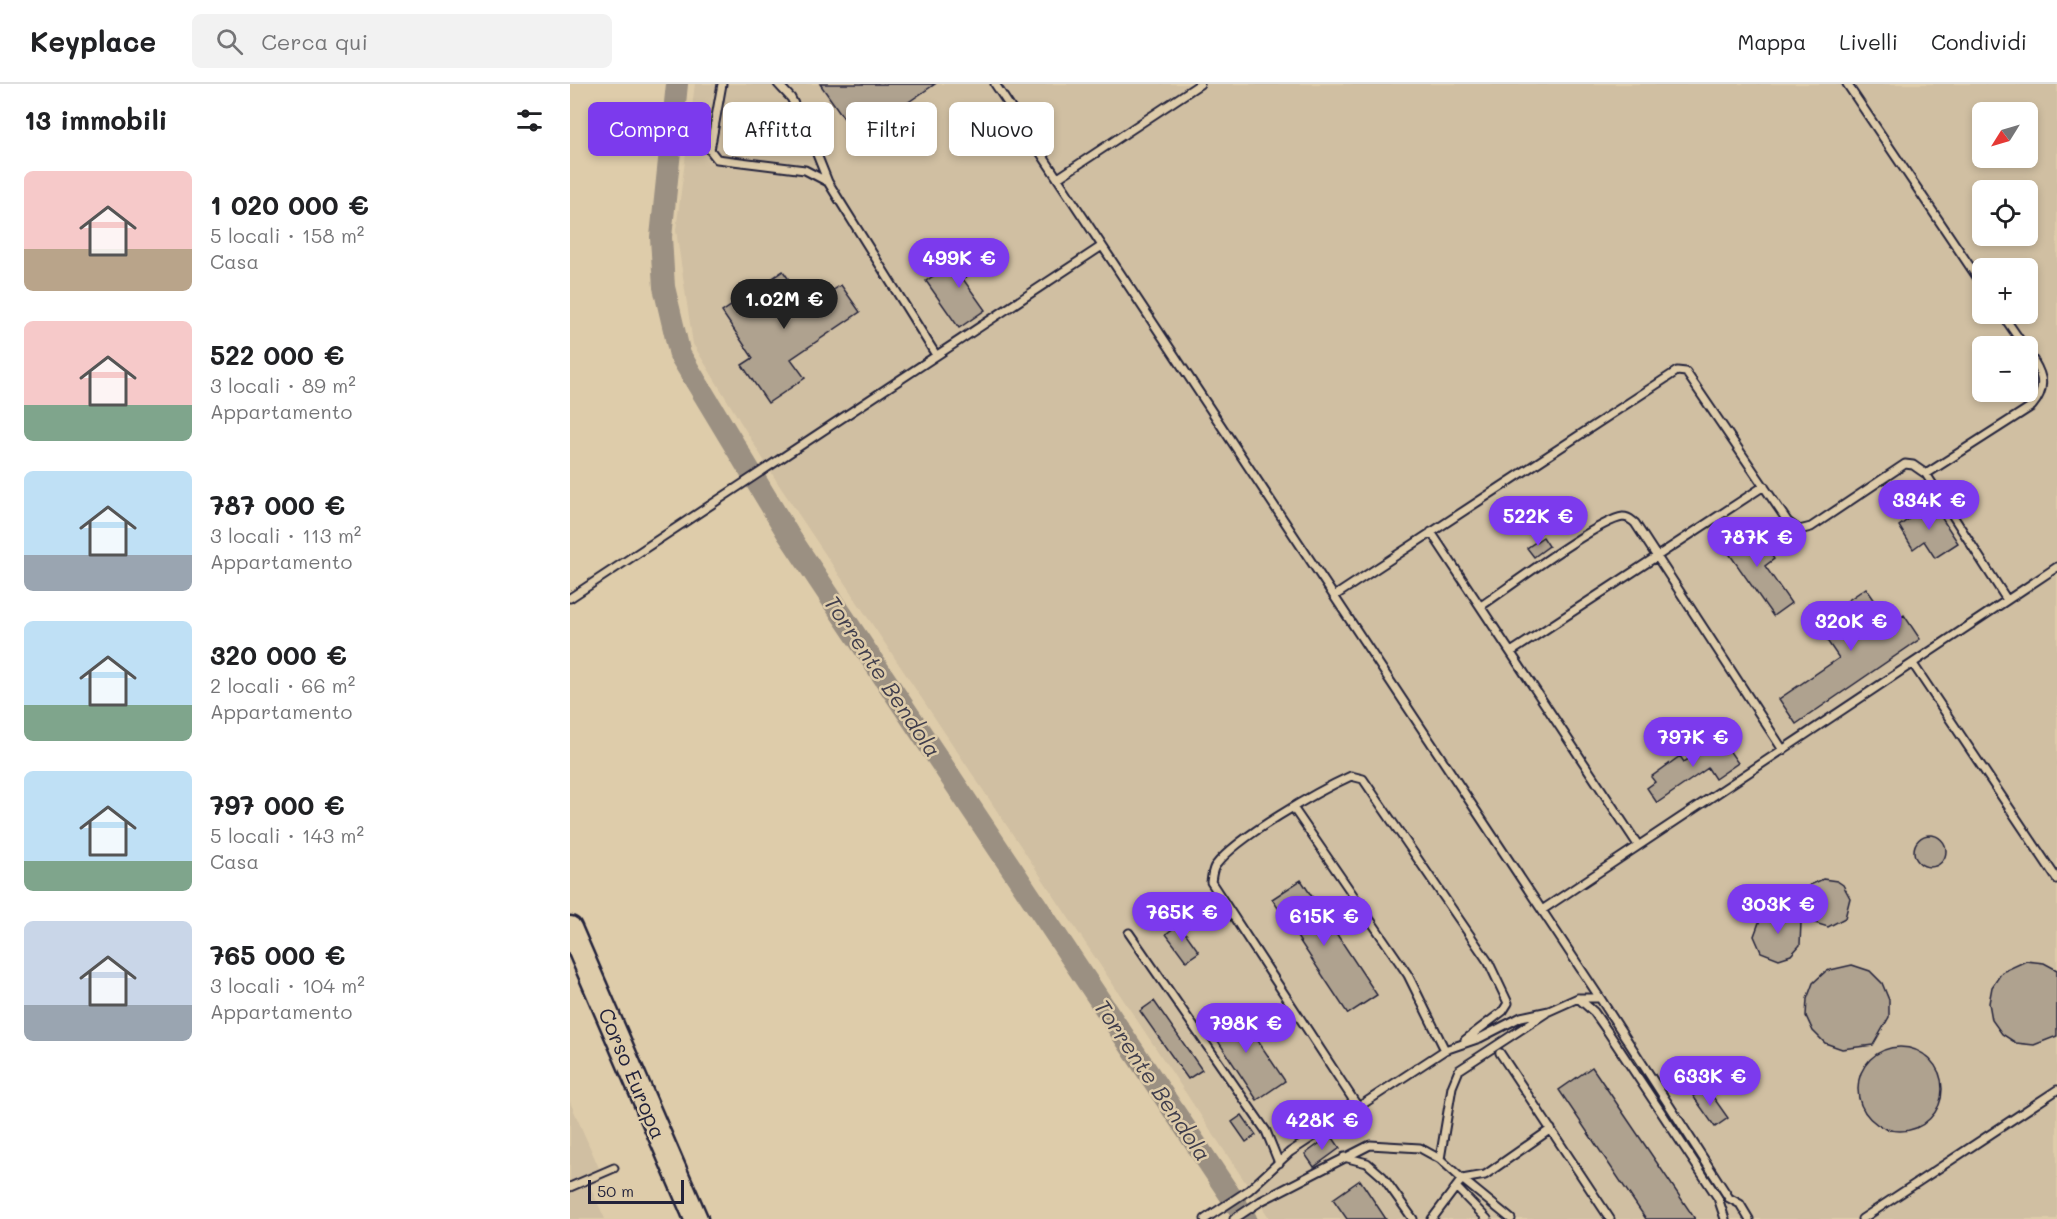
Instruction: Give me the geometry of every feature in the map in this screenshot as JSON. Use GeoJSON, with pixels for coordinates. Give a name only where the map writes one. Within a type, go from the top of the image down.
{"type":"FeatureCollection","features":[{"type":"Feature","properties":{"kind":"main road","name":"Corso Europa"},"geometry":{"type":"LineString","coordinates":[[570,928],[696,1219]]}},
{"type":"Feature","properties":{"kind":"lane"},"geometry":{"type":"LineString","coordinates":[[722,84],[710,150],[717,159],[805,170],[828,182]]}},
{"type":"Feature","properties":{"kind":"lane"},"geometry":{"type":"LineString","coordinates":[[778,84],[791,98],[806,127],[828,182],[936,355]]}},
{"type":"Feature","properties":{"kind":"lane"},"geometry":{"type":"LineString","coordinates":[[995,84],[1336,596],[1729,1198],[1740,1204],[1749,1219]]}},
{"type":"Feature","properties":{"kind":"lane"},"geometry":{"type":"LineString","coordinates":[[1058,178],[1200,84]]}},
{"type":"Feature","properties":{"kind":"lane"},"geometry":{"type":"LineString","coordinates":[[1847,84],[1972,270]]}},
{"type":"Feature","properties":{"kind":"lane"},"geometry":{"type":"LineString","coordinates":[[570,598],[1102,246]]}},
{"type":"Feature","properties":{"kind":"lane"},"geometry":{"type":"LineString","coordinates":[[2038,367],[2041,372],[2038,398]]}},
{"type":"Feature","properties":{"kind":"lane"},"geometry":{"type":"LineString","coordinates":[[1336,596],[1677,370],[1686,372],[1788,522],[1799,530],[1812,527],[1905,464],[1913,465],[1926,474],[2007,600]]}},
{"type":"Feature","properties":{"kind":"lane"},"geometry":{"type":"LineString","coordinates":[[1926,474],[2035,402]]}},
{"type":"Feature","properties":{"kind":"lane"},"geometry":{"type":"LineString","coordinates":[[1512,652],[1764,486]]}},
{"type":"Feature","properties":{"kind":"lane"},"geometry":{"type":"LineString","coordinates":[[1481,606],[1597,529],[1622,517],[1628,518],[1635,523],[1658,557],[1783,750]]}},
{"type":"Feature","properties":{"kind":"lane"},"geometry":{"type":"LineString","coordinates":[[1431,532],[1638,845]]}},
{"type":"Feature","properties":{"kind":"lane"},"geometry":{"type":"LineString","coordinates":[[1542,910],[2057,567]]}},
{"type":"Feature","properties":{"kind":"lane"},"geometry":{"type":"LineString","coordinates":[[1913,664],[2057,879]]}},
{"type":"Feature","properties":{"kind":"lane"},"geometry":{"type":"LineString","coordinates":[[1206,1219],[1250,1190],[1279,1163],[1358,1107],[1445,1050],[1462,1042],[1503,1011],[1508,1003],[1489,963],[1363,779],[1351,776],[1239,843],[1214,866],[1211,882],[1358,1107]]}},
{"type":"Feature","properties":{"kind":"lane"},"geometry":{"type":"LineString","coordinates":[[1294,809],[1408,975],[1445,1050]]}},
{"type":"Feature","properties":{"kind":"lane"},"geometry":{"type":"LineString","coordinates":[[1128,933],[1266,1131],[1279,1163]]}},
{"type":"Feature","properties":{"kind":"lane"},"geometry":{"type":"LineString","coordinates":[[1440,1159],[1452,1087],[1459,1070],[1549,1011],[1578,998],[1600,998]]}},
{"type":"Feature","properties":{"kind":"lane"},"geometry":{"type":"LineString","coordinates":[[1578,998],[1594,1012],[1615,1041],[1718,1198],[1725,1219]]}},
{"type":"Feature","properties":{"kind":"lane"},"geometry":{"type":"LineString","coordinates":[[1462,1042],[1480,1038],[1521,1017],[1549,1011]]}},
{"type":"Feature","properties":{"kind":"lane"},"geometry":{"type":"LineString","coordinates":[[1500,1053],[1610,1219]]}},
{"type":"Feature","properties":{"kind":"lane"},"geometry":{"type":"LineString","coordinates":[[1862,1219],[2057,1090]]}},
{"type":"Feature","properties":{"kind":"lane"},"geometry":{"type":"LineString","coordinates":[[1432,1219],[1462,1179],[1485,1176],[1551,1129]]}},
{"type":"Feature","properties":{"kind":"lane"},"geometry":{"type":"LineString","coordinates":[[1234,1219],[1262,1200],[1316,1175],[1344,1157],[1370,1145],[1420,1148],[1440,1159],[1511,1219]]}},
{"type":"Feature","properties":{"kind":"lane"},"geometry":{"type":"LineString","coordinates":[[1344,1157],[1367,1163],[1383,1177],[1413,1219]]}},
{"type":"Feature","properties":{"kind":"lane"},"geometry":{"type":"LineString","coordinates":[[570,1187],[614,1168]]}},
{"type":"Feature","properties":{"kind":"lane"},"geometry":{"type":"LineString","coordinates":[[1456,1187],[1487,1219]]}},
{"type":"Feature","properties":{"kind":"shaded area"},"geometry":{"type":"Polygon","coordinates":[[[695,84],[2057,84],[2057,1219],[1270,1219],[779,485],[693,344],[676,230],[686,156],[711,156],[711,102],[693,102],[695,84]]]}},
{"type":"Feature","properties":{"kind":"shaded area"},"geometry":{"type":"Polygon","coordinates":[[[570,1102],[599,1168],[585,1176],[605,1219],[570,1219],[570,1102]]]}},
{"type":"Feature","properties":{"kind":"building"},"geometry":{"type":"Polygon","coordinates":[[[820,84],[935,84],[909,102],[846,102],[846,121],[820,84]]]}},
{"type":"Feature","properties":{"kind":"building"},"geometry":{"type":"Polygon","coordinates":[[[983,248],[991,260],[963,279],[985,310],[959,328],[926,281],[952,263],[955,267],[983,248]]]}},
{"type":"Feature","properties":{"kind":"building"},"geometry":{"type":"Polygon","coordinates":[[[783,271],[808,307],[841,285],[860,312],[791,359],[805,378],[768,403],[742,365],[753,358],[722,312],[783,271]]]}},
{"type":"Feature","properties":{"kind":"building"},"geometry":{"type":"Polygon","coordinates":[[[1932,503],[1958,543],[1935,558],[1924,541],[1913,549],[1899,526],[1932,503]]]}},
{"type":"Feature","properties":{"kind":"building"},"geometry":{"type":"Polygon","coordinates":[[[1752,525],[1774,559],[1765,566],[1791,603],[1773,616],[1723,545],[1752,525]]]}},
{"type":"Feature","properties":{"kind":"building"},"geometry":{"type":"Polygon","coordinates":[[[1543,537],[1549,546],[1534,557],[1527,548],[1543,537]]]}},
{"type":"Feature","properties":{"kind":"building"},"geometry":{"type":"Polygon","coordinates":[[[1866,588],[1891,624],[1904,615],[1920,639],[1796,724],[1779,699],[1839,658],[1815,623],[1866,588]]]}},
{"type":"Feature","properties":{"kind":"building"},"geometry":{"type":"Polygon","coordinates":[[[1717,733],[1738,763],[1715,779],[1708,768],[1657,803],[1647,788],[1655,782],[1651,777],[1680,756],[1684,762],[1704,749],[1702,744],[1717,733]]]}},
{"type":"Feature","properties":{"kind":"building"},"geometry":{"type":"Polygon","coordinates":[[[1930,835],[1941,840],[1946,851],[1941,862],[1930,867],[1919,862],[1914,851],[1919,840],[1930,835]]]}},
{"type":"Feature","properties":{"kind":"building"},"geometry":{"type":"Polygon","coordinates":[[[1823,879],[1837,881],[1843,885],[1850,898],[1845,918],[1828,927],[1805,920],[1803,903],[1810,885],[1823,879]]]}},
{"type":"Feature","properties":{"kind":"building"},"geometry":{"type":"Polygon","coordinates":[[[1301,880],[1377,995],[1348,1014],[1272,899],[1301,880]]]}},
{"type":"Feature","properties":{"kind":"building"},"geometry":{"type":"Polygon","coordinates":[[[1774,911],[1788,913],[1801,922],[1800,945],[1791,955],[1779,959],[1761,952],[1754,936],[1761,917],[1774,911]]]}},
{"type":"Feature","properties":{"kind":"building"},"geometry":{"type":"Polygon","coordinates":[[[1179,924],[1199,952],[1186,961],[1166,934],[1179,924]]]}},
{"type":"Feature","properties":{"kind":"building"},"geometry":{"type":"Polygon","coordinates":[[[2026,961],[2044,963],[2057,970],[2057,1036],[2034,1045],[2016,1043],[2002,1034],[1992,1020],[1989,1003],[1992,987],[2002,972],[2026,961]]]}},
{"type":"Feature","properties":{"kind":"building"},"geometry":{"type":"Polygon","coordinates":[[[1852,965],[1870,971],[1882,983],[1889,1000],[1889,1017],[1873,1045],[1842,1049],[1825,1043],[1813,1031],[1806,1016],[1807,999],[1813,983],[1826,971],[1852,965]]]}},
{"type":"Feature","properties":{"kind":"building"},"geometry":{"type":"Polygon","coordinates":[[[1154,1001],[1202,1070],[1188,1079],[1140,1011],[1154,1001]]]}},
{"type":"Feature","properties":{"kind":"building"},"geometry":{"type":"Polygon","coordinates":[[[1235,1007],[1285,1081],[1257,1100],[1208,1026],[1235,1007]]]}},
{"type":"Feature","properties":{"kind":"building"},"geometry":{"type":"Polygon","coordinates":[[[1900,1047],[1916,1050],[1930,1059],[1939,1073],[1942,1089],[1939,1105],[1930,1119],[1916,1128],[1900,1131],[1884,1128],[1870,1119],[1861,1105],[1858,1089],[1861,1073],[1870,1059],[1884,1050],[1900,1047]]]}},
{"type":"Feature","properties":{"kind":"building"},"geometry":{"type":"Polygon","coordinates":[[[1592,1067],[1695,1219],[1646,1219],[1559,1090],[1592,1067]]]}},
{"type":"Feature","properties":{"kind":"building"},"geometry":{"type":"Polygon","coordinates":[[[1706,1087],[1728,1118],[1715,1127],[1693,1096],[1706,1087]]]}},
{"type":"Feature","properties":{"kind":"building"},"geometry":{"type":"Polygon","coordinates":[[[1242,1115],[1256,1135],[1246,1142],[1232,1122],[1242,1115]]]}},
{"type":"Feature","properties":{"kind":"building"},"geometry":{"type":"Polygon","coordinates":[[[1331,1135],[1340,1148],[1314,1167],[1305,1154],[1331,1135]]]}},
{"type":"Feature","properties":{"kind":"building"},"geometry":{"type":"Polygon","coordinates":[[[1360,1180],[1386,1219],[1347,1219],[1333,1199],[1360,1180]]]}},
{"type":"Feature","properties":{"kind":"waterway","name":"Torrente Bendola"},"geometry":{"type":"LineString","coordinates":[[677,84],[661,237],[664,287],[680,355],[788,534],[1246,1219]]}}]}
